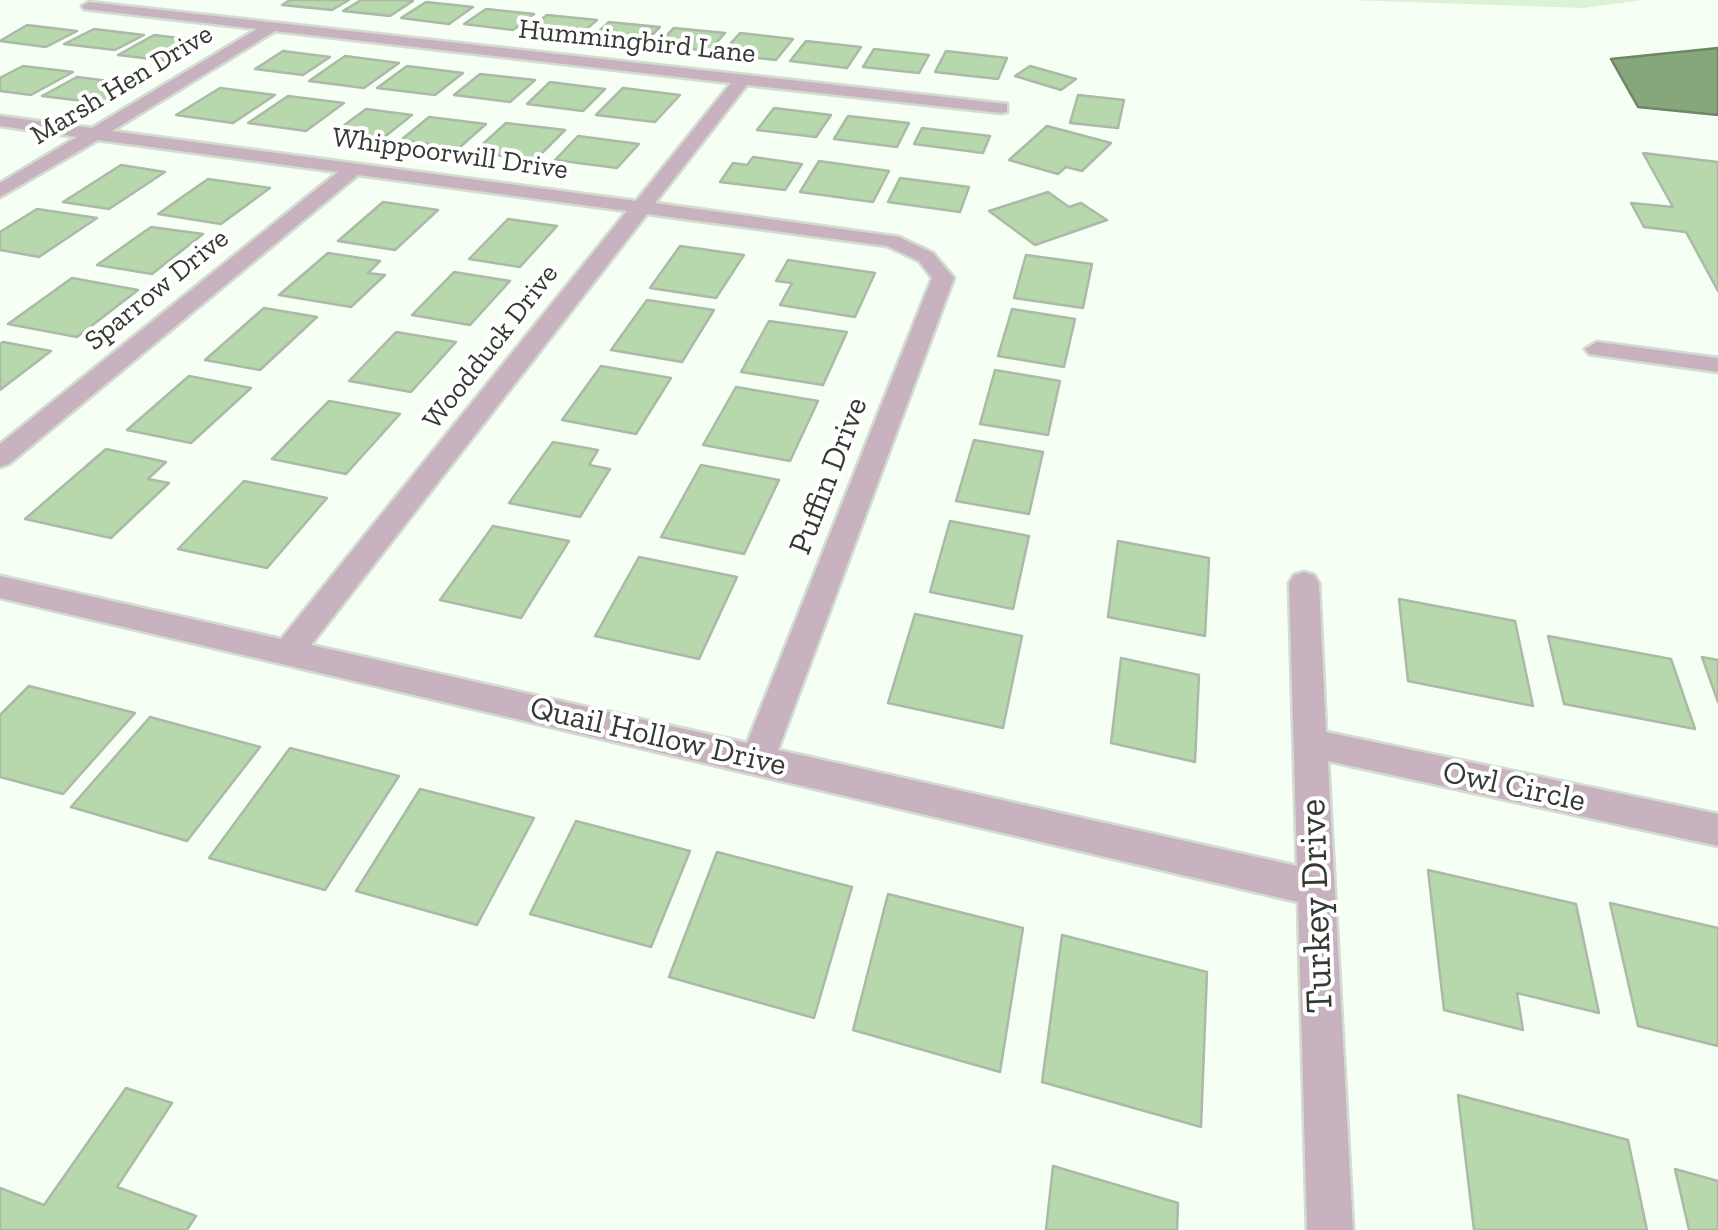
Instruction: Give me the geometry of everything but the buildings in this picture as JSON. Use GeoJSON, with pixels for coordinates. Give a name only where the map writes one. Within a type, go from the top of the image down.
{"type":"FeatureCollection","features":[{"type":"Feature","properties":{"kind":"street","name":"Hummingbird Lane"},"geometry":{"type":"LineString","coordinates":[[89,6],[1001,108]]}},
{"type":"Feature","properties":{"kind":"street","name":"Marsh Hen Drive"},"geometry":{"type":"LineString","coordinates":[[0,190],[272,26]]}},
{"type":"Feature","properties":{"kind":"street","name":"Woodduck Drive"},"geometry":{"type":"LineString","coordinates":[[286,652],[743,79]]}},
{"type":"Feature","properties":{"kind":"street","name":"Whippoorwill Drive"},"geometry":{"type":"LineString","coordinates":[[0,121],[892,241]]}},
{"type":"Feature","properties":{"kind":"street","name":"Sparrow Drive"},"geometry":{"type":"LineString","coordinates":[[0,458],[353,169]]}},
{"type":"Feature","properties":{"kind":"street","name":"Puffin Drive"},"geometry":{"type":"LineString","coordinates":[[757,760],[943,278],[926,257],[892,241]]}},
{"type":"Feature","properties":{"kind":"street"},"geometry":{"type":"LineString","coordinates":[[1597,349],[1718,365]]}},
{"type":"Feature","properties":{"kind":"street","name":"Turkey Drive"},"geometry":{"type":"LineString","coordinates":[[1304,582],[1330,1230]]}},
{"type":"Feature","properties":{"kind":"street","name":"Quail Hollow Drive"},"geometry":{"type":"LineString","coordinates":[[0,587],[1316,888]]}},
{"type":"Feature","properties":{"kind":"street","name":"Owl Circle"},"geometry":{"type":"LineString","coordinates":[[1310,744],[1718,830]]}},
{"type":"Feature","properties":{"kind":"shaded area"},"geometry":{"type":"Polygon","coordinates":[[[1349,0],[1642,0],[1584,8],[1349,0]]]}},
{"type":"Feature","properties":{"kind":"shaded area"},"geometry":{"type":"Polygon","coordinates":[[[1718,48],[1718,115],[1638,107],[1611,59],[1718,48]]]}}]}
